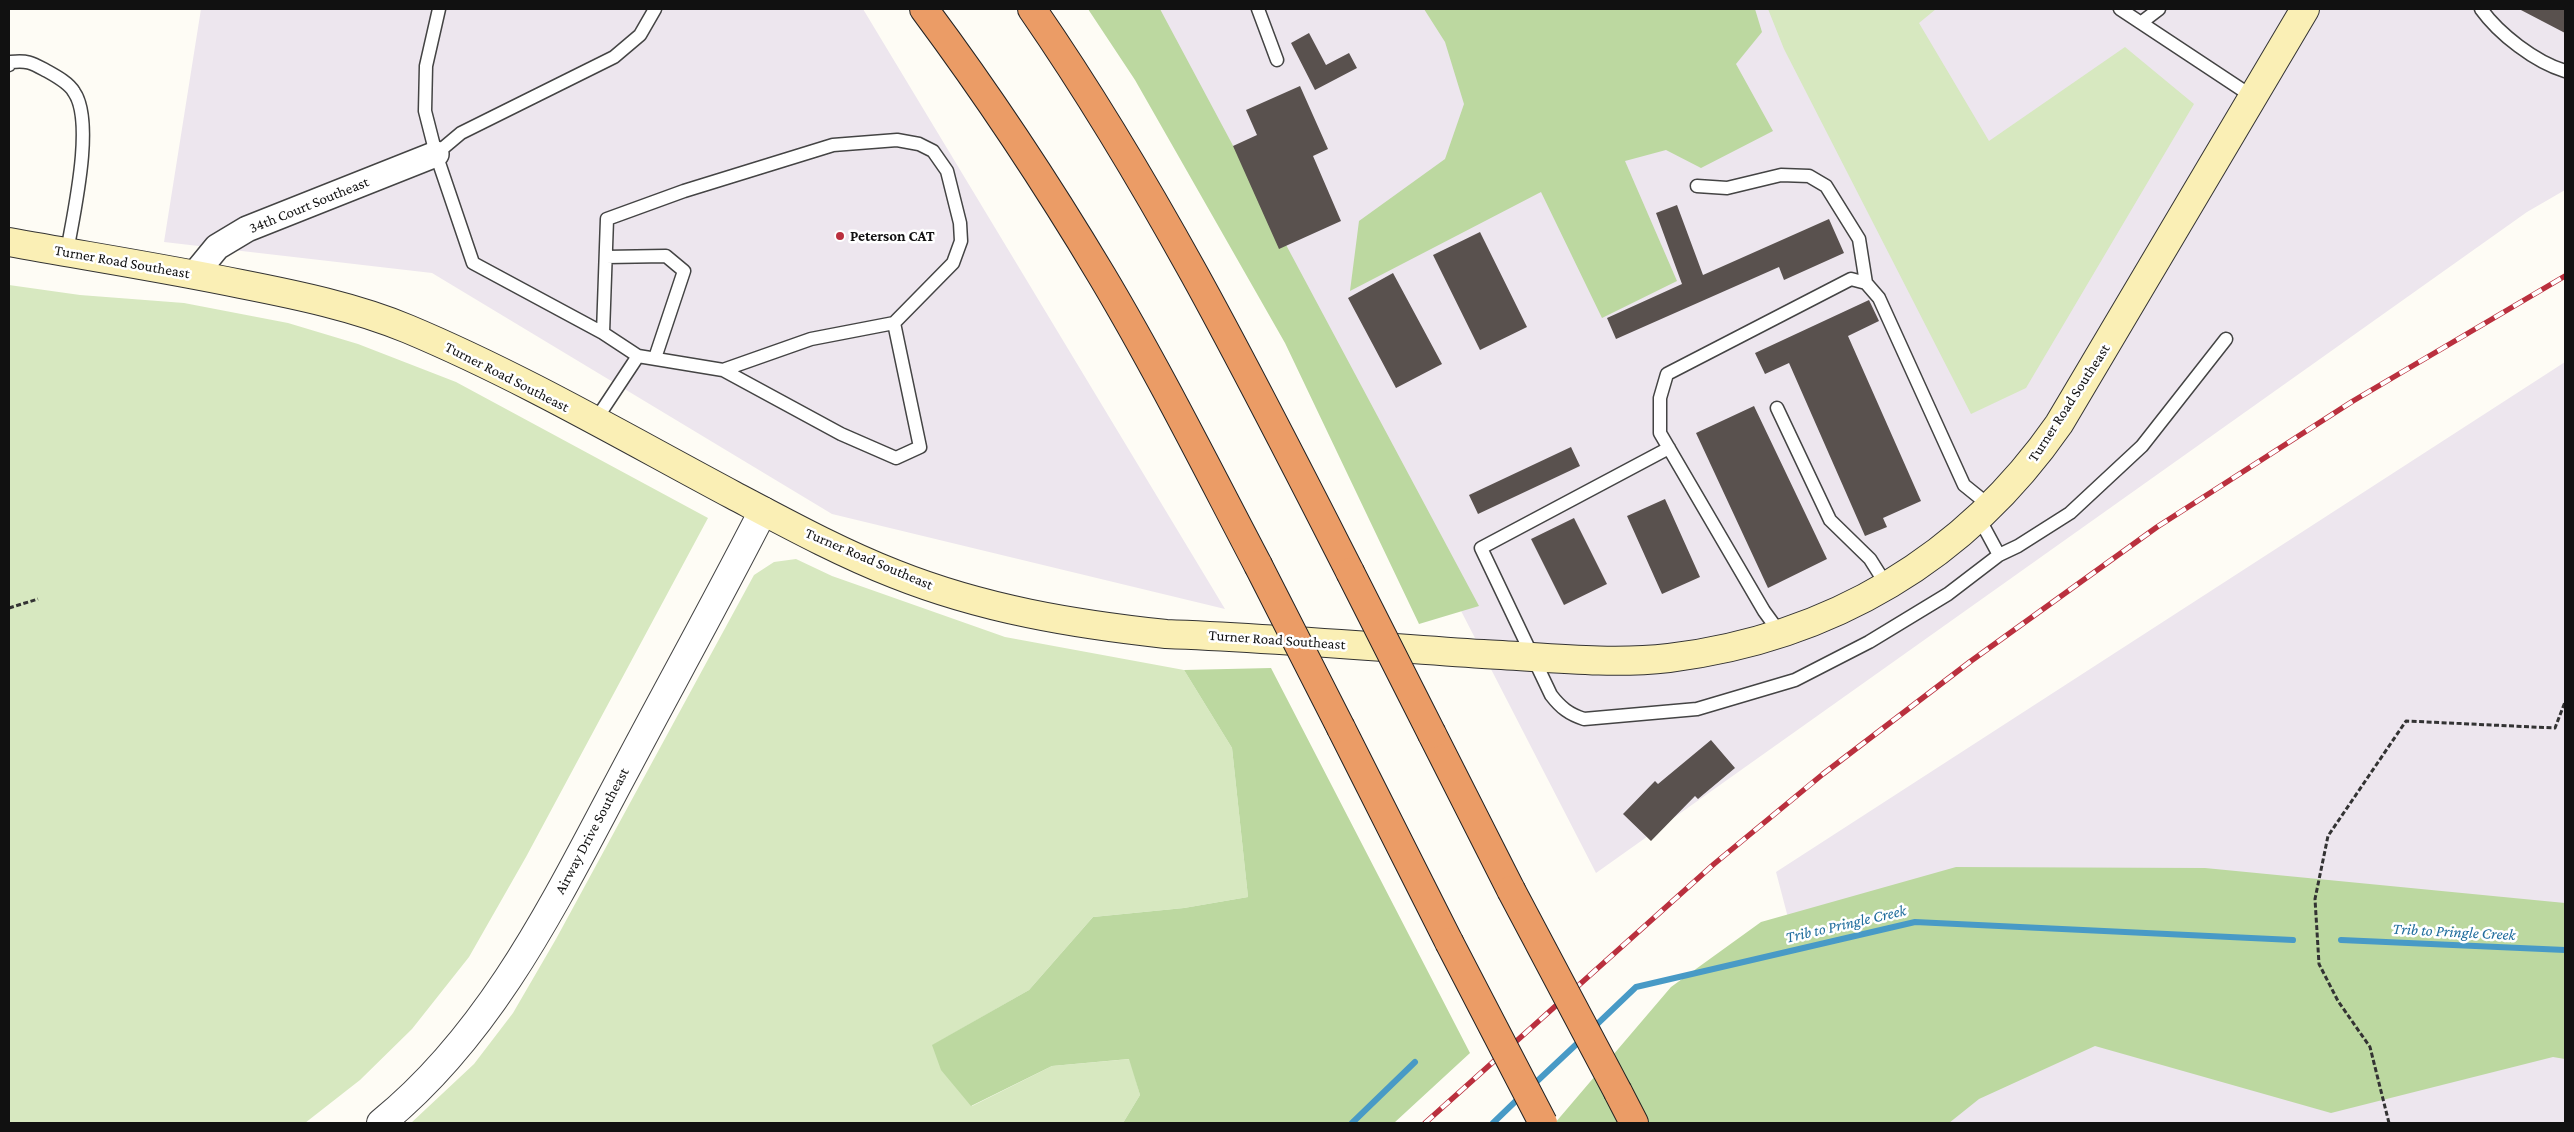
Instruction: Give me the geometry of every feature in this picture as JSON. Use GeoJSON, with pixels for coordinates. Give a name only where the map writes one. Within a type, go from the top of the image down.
{"type":"FeatureCollection","features":[{"type":"Feature","properties":{"kind":"highway"},"geometry":{"type":"LineString","coordinates":[[924,9],[975,78],[1102,277],[1174,404],[1543,1123]]}},
{"type":"Feature","properties":{"kind":"highway"},"geometry":{"type":"LineString","coordinates":[[1032,9],[1162,216],[1232,343],[1511,890],[1634,1123]]}},
{"type":"Feature","properties":{"kind":"main road","name":"Turner Road Southeast"},"geometry":{"type":"LineString","coordinates":[[9,242],[194,274],[337,305],[404,327],[477,359],[763,511],[894,574],[948,593],[1054,620],[1166,634],[1534,657],[1585,659],[1666,658],[1718,650],[1814,622],[1887,586],[1940,550],[1985,512],[2035,458],[2059,424],[2305,9]]}},
{"type":"Feature","properties":{"kind":"street","name":"34th Court Southeast"},"geometry":{"type":"LineString","coordinates":[[194,274],[217,247],[247,229],[436,154]]}},
{"type":"Feature","properties":{"kind":"street","name":"Airway Drive Southeast"},"geometry":{"type":"LineString","coordinates":[[381,1123],[452,1053],[514,970],[583,849],[763,511]]}},
{"type":"Feature","properties":{"kind":"lane"},"geometry":{"type":"LineString","coordinates":[[436,154],[461,133],[614,57],[640,35],[655,9]]}},
{"type":"Feature","properties":{"kind":"lane"},"geometry":{"type":"LineString","coordinates":[[1258,9],[1277,60]]}},
{"type":"Feature","properties":{"kind":"lane"},"geometry":{"type":"LineString","coordinates":[[2120,9],[2253,97]]}},
{"type":"Feature","properties":{"kind":"lane"},"geometry":{"type":"LineString","coordinates":[[2142,22],[2159,9]]}},
{"type":"Feature","properties":{"kind":"lane"},"geometry":{"type":"LineString","coordinates":[[2481,9],[2493,27],[2528,52],[2565,71]]}},
{"type":"Feature","properties":{"kind":"lane"},"geometry":{"type":"LineString","coordinates":[[439,10],[426,66],[425,111],[436,154],[473,263],[603,333],[638,356],[723,370],[841,434],[896,458],[920,447],[894,323]]}},
{"type":"Feature","properties":{"kind":"lane"},"geometry":{"type":"LineString","coordinates":[[9,65],[11,62],[27,60],[56,76],[75,92],[82,119],[82,165],[67,252]]}},
{"type":"Feature","properties":{"kind":"lane"},"geometry":{"type":"LineString","coordinates":[[603,333],[607,219],[684,191],[833,145],[897,140],[919,144],[933,151],[947,171],[960,222],[961,241],[953,263],[894,323],[812,339],[723,370]]}},
{"type":"Feature","properties":{"kind":"lane"},"geometry":{"type":"LineString","coordinates":[[1697,186],[1727,188],[1781,174],[1809,176],[1826,186],[1859,239],[1866,283],[1879,298],[1964,485],[1985,512],[1999,555]]}},
{"type":"Feature","properties":{"kind":"lane"},"geometry":{"type":"LineString","coordinates":[[606,257],[666,256],[684,271],[655,358]]}},
{"type":"Feature","properties":{"kind":"lane"},"geometry":{"type":"LineString","coordinates":[[1780,633],[1764,611],[1660,433],[1660,398],[1667,374],[1851,279],[1866,283]]}},
{"type":"Feature","properties":{"kind":"lane"},"geometry":{"type":"LineString","coordinates":[[1669,448],[1481,548],[1551,695],[1561,708],[1584,720],[1697,709],[1795,680],[1869,642],[1948,594],[1999,555],[2054,524],[2089,497],[2142,446],[2226,339]]}},
{"type":"Feature","properties":{"kind":"lane"},"geometry":{"type":"LineString","coordinates":[[595,421],[638,356]]}},
{"type":"Feature","properties":{"kind":"lane"},"geometry":{"type":"LineString","coordinates":[[1777,408],[1830,520],[1870,559],[1887,586]]}},
{"type":"Feature","properties":{"kind":"path"},"geometry":{"type":"LineString","coordinates":[[9,608],[38,599]]}},
{"type":"Feature","properties":{"kind":"path"},"geometry":{"type":"LineString","coordinates":[[2389,1123],[2370,1047],[2338,1001],[2319,964],[2315,899],[2328,836],[2406,721],[2555,728],[2565,702]]}},
{"type":"Feature","properties":{"kind":"shaded area"},"geometry":{"type":"Polygon","coordinates":[[[201,9],[863,9],[1225,609],[832,514],[432,273],[164,242],[201,9]]]}},
{"type":"Feature","properties":{"kind":"shaded area"},"geometry":{"type":"Polygon","coordinates":[[[1151,9],[2565,9],[2565,190],[2527,212],[1596,873],[1151,9]]]}},
{"type":"Feature","properties":{"kind":"shaded area"},"geometry":{"type":"Polygon","coordinates":[[[2565,362],[2565,1123],[1842,1123],[1776,872],[2565,362]]]}},
{"type":"Feature","properties":{"kind":"green space"},"geometry":{"type":"Polygon","coordinates":[[[1088,9],[1160,9],[1479,606],[1419,624],[1285,343],[1135,80],[1088,9]]]}},
{"type":"Feature","properties":{"kind":"green space"},"geometry":{"type":"Polygon","coordinates":[[[1424,9],[1755,9],[1762,32],[1736,64],[1773,131],[1701,168],[1666,150],[1625,161],[1677,281],[1602,318],[1541,192],[1350,291],[1359,221],[1445,159],[1464,104],[1445,42],[1424,9]]]}},
{"type":"Feature","properties":{"kind":"green space"},"geometry":{"type":"Polygon","coordinates":[[[1768,9],[1936,9],[1919,23],[1989,141],[2125,47],[2194,104],[2026,388],[1971,414],[1784,49],[1768,9]]]}},
{"type":"Feature","properties":{"kind":"green space"},"geometry":{"type":"Polygon","coordinates":[[[9,285],[80,295],[184,303],[288,323],[358,344],[456,382],[708,518],[526,857],[469,957],[412,1029],[360,1080],[305,1123],[9,1123],[9,285]]]}},
{"type":"Feature","properties":{"kind":"green space"},"geometry":{"type":"Polygon","coordinates":[[[796,559],[832,576],[1005,637],[1184,670],[1232,748],[1248,897],[1184,908],[1093,917],[1029,990],[933,1045],[972,1106],[1052,1066],[1130,1059],[1140,1095],[1123,1123],[411,1123],[474,1064],[513,1013],[556,939],[754,575],[774,562],[796,559]]]}},
{"type":"Feature","properties":{"kind":"green space"},"geometry":{"type":"Polygon","coordinates":[[[1271,668],[1470,1053],[1394,1123],[1123,1123],[1140,1095],[1129,1059],[1052,1066],[971,1106],[941,1070],[932,1045],[1029,990],[1093,917],[1184,908],[1248,897],[1232,748],[1184,670],[1271,668]]]}},
{"type":"Feature","properties":{"kind":"green space"},"geometry":{"type":"Polygon","coordinates":[[[1956,867],[2205,868],[2565,903],[2565,1059],[2553,1057],[2331,1113],[2095,1046],[1979,1099],[1949,1123],[1555,1123],[1671,987],[1761,922],[1956,867]]]}},
{"type":"Feature","properties":{"kind":"building"},"geometry":{"type":"Polygon","coordinates":[[[2519,9],[2565,9],[2565,33],[2519,9]]]}},
{"type":"Feature","properties":{"kind":"building"},"geometry":{"type":"Polygon","coordinates":[[[1309,33],[1326,65],[1349,53],[1357,68],[1315,90],[1291,43],[1309,33]]]}},
{"type":"Feature","properties":{"kind":"building"},"geometry":{"type":"Polygon","coordinates":[[[1300,86],[1328,149],[1313,156],[1341,221],[1279,249],[1233,146],[1257,135],[1246,110],[1300,86]]]}},
{"type":"Feature","properties":{"kind":"building"},"geometry":{"type":"Polygon","coordinates":[[[1677,205],[1703,275],[1829,219],[1844,253],[1784,280],[1779,267],[1616,339],[1607,318],[1682,284],[1656,213],[1677,205]]]}},
{"type":"Feature","properties":{"kind":"building"},"geometry":{"type":"Polygon","coordinates":[[[1480,232],[1527,327],[1480,350],[1433,255],[1480,232]]]}},
{"type":"Feature","properties":{"kind":"building"},"geometry":{"type":"Polygon","coordinates":[[[1393,273],[1442,364],[1396,388],[1348,298],[1393,273]]]}},
{"type":"Feature","properties":{"kind":"building"},"geometry":{"type":"Polygon","coordinates":[[[1869,300],[1879,321],[1848,336],[1921,501],[1883,518],[1887,527],[1865,536],[1789,363],[1765,374],[1755,353],[1869,300]]]}},
{"type":"Feature","properties":{"kind":"building"},"geometry":{"type":"Polygon","coordinates":[[[1754,406],[1827,559],[1768,588],[1696,433],[1754,406]]]}},
{"type":"Feature","properties":{"kind":"building"},"geometry":{"type":"Polygon","coordinates":[[[1571,447],[1580,466],[1478,514],[1469,495],[1571,447]]]}},
{"type":"Feature","properties":{"kind":"building"},"geometry":{"type":"Polygon","coordinates":[[[1665,499],[1700,577],[1662,594],[1627,516],[1665,499]]]}},
{"type":"Feature","properties":{"kind":"building"},"geometry":{"type":"Polygon","coordinates":[[[1574,518],[1607,584],[1564,605],[1531,539],[1574,518]]]}},
{"type":"Feature","properties":{"kind":"building"},"geometry":{"type":"Polygon","coordinates":[[[1711,740],[1735,768],[1698,799],[1695,796],[1651,841],[1623,814],[1655,781],[1658,784],[1711,740]]]}},
{"type":"Feature","properties":{"kind":"waterway","name":"Trib to Pringle Creek"},"geometry":{"type":"LineString","coordinates":[[1592,1029],[1636,987],[1915,922],[2293,940]]}},
{"type":"Feature","properties":{"kind":"waterway","name":"Trib to Pringle Creek"},"geometry":{"type":"LineString","coordinates":[[2341,940],[2565,950]]}},
{"type":"Feature","properties":{"kind":"waterway","name":"Trib to Pringle Creek"},"geometry":{"type":"LineString","coordinates":[[1532,1086],[1583,1038]]}},
{"type":"Feature","properties":{"kind":"waterway"},"geometry":{"type":"LineString","coordinates":[[1352,1123],[1415,1062]]}},
{"type":"Feature","properties":{"kind":"waterway","name":"Trib to Pringle Creek"},"geometry":{"type":"LineString","coordinates":[[1493,1123],[1521,1096]]}},
{"type":"Feature","properties":{"kind":"railway"},"geometry":{"type":"LineString","coordinates":[[1425,1123],[1714,864],[1823,774],[1971,661],[2157,527],[2353,401],[2565,276]]}},
{"type":"Feature","properties":{"kind":"place","name":"Peterson CAT"},"geometry":{"type":"Point","coordinates":[840,236]}}]}
